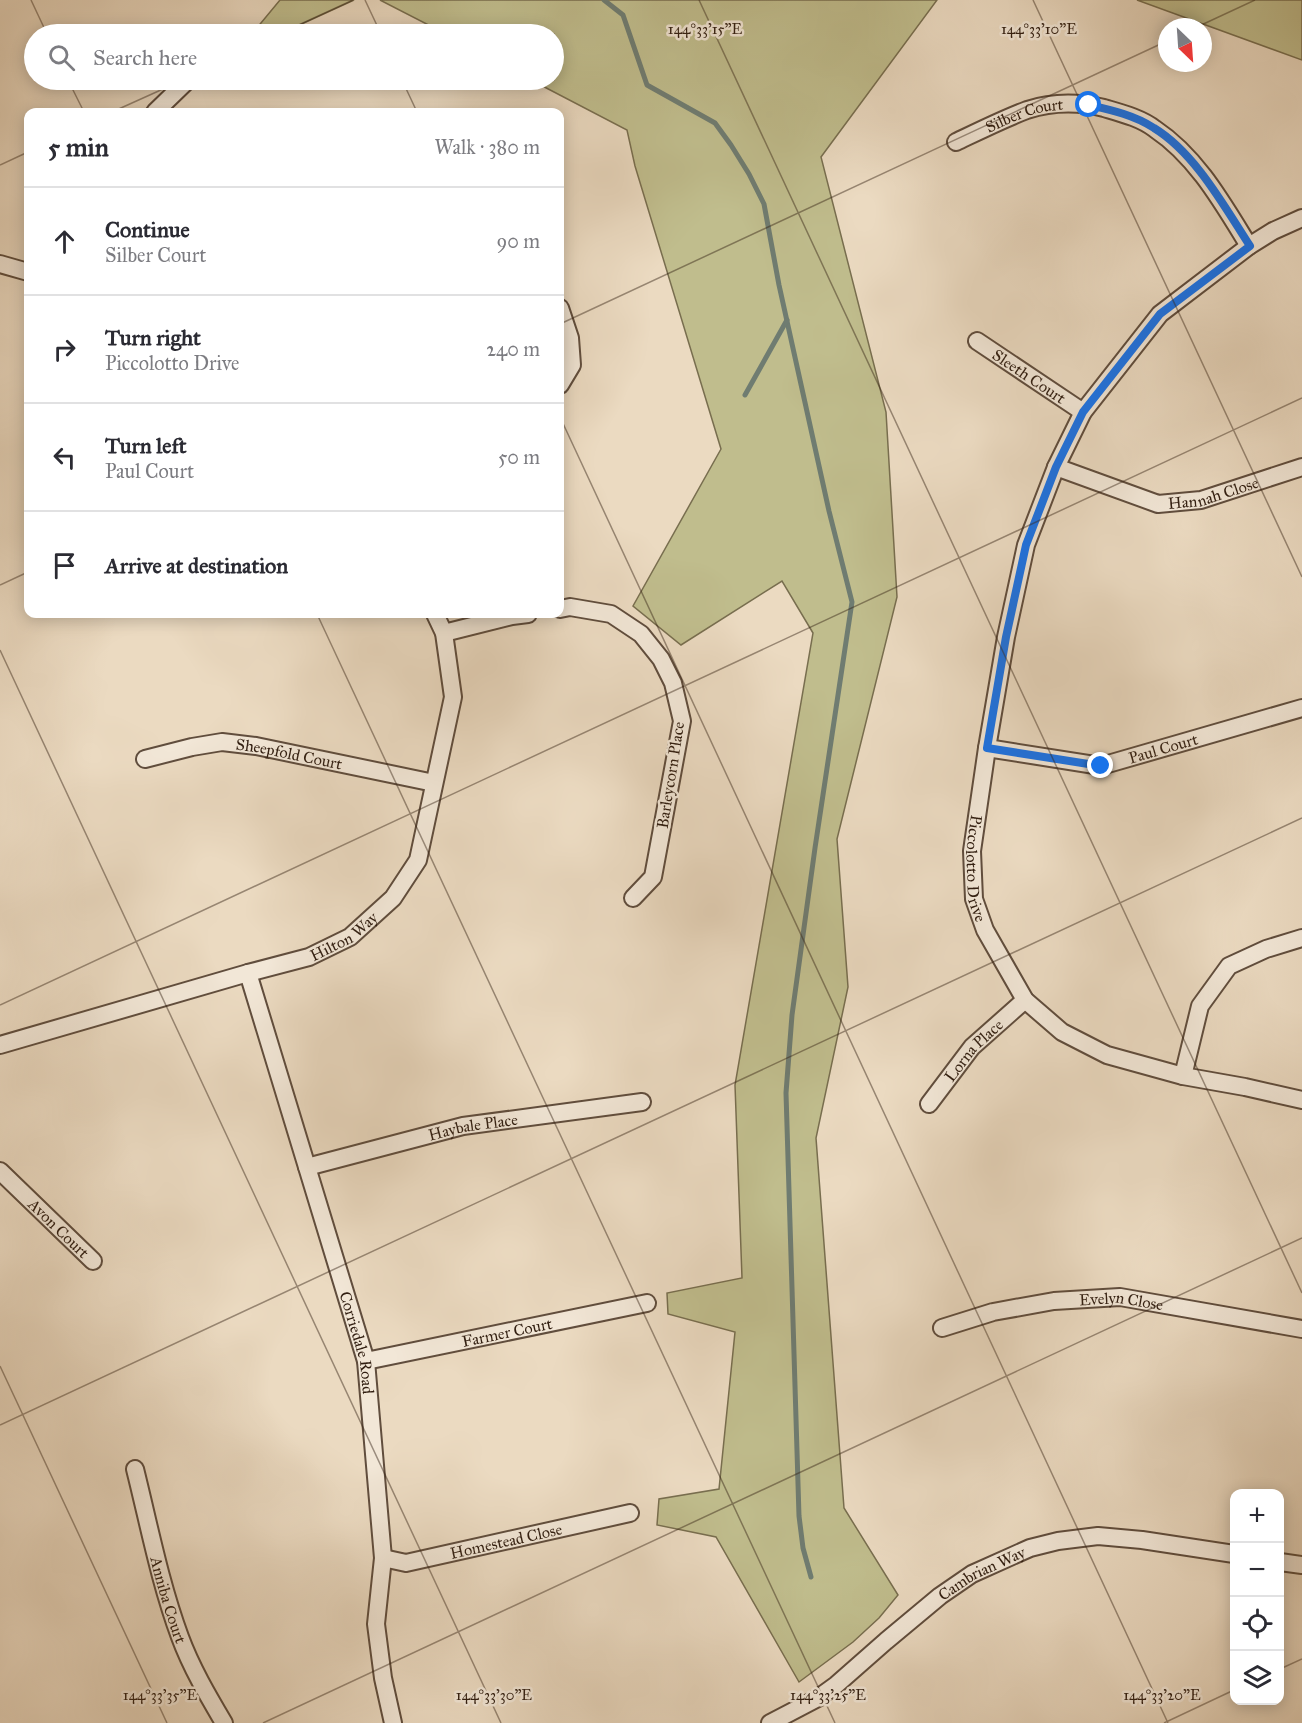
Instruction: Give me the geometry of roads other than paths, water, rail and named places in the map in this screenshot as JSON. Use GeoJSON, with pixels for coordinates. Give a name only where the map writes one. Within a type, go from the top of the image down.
{"type":"FeatureCollection","features":[{"type":"Feature","properties":{"kind":"street"},"geometry":{"type":"LineString","coordinates":[[158,108],[177,90]]}},
{"type":"Feature","properties":{"kind":"street","name":"Silber Court"},"geometry":{"type":"LineString","coordinates":[[956,142],[1028,110],[1060,104],[1089,105],[1122,113],[1154,128],[1184,153],[1208,183],[1250,246]]}},
{"type":"Feature","properties":{"kind":"street","name":"Piccolotto Drive"},"geometry":{"type":"LineString","coordinates":[[1302,218],[1273,231],[1250,246],[1160,314],[1083,412],[1056,467],[1026,545],[1006,637],[972,851],[974,899],[985,930],[1025,1000],[1062,1032],[1107,1055],[1183,1076],[1302,1100]]}},
{"type":"Feature","properties":{"kind":"street"},"geometry":{"type":"LineString","coordinates":[[0,264],[24,271]]}},
{"type":"Feature","properties":{"kind":"street"},"geometry":{"type":"LineString","coordinates":[[564,320],[570,338],[572,365],[564,378]]}},
{"type":"Feature","properties":{"kind":"street","name":"Sleeth Court"},"geometry":{"type":"LineString","coordinates":[[977,341],[1083,412]]}},
{"type":"Feature","properties":{"kind":"street","name":"Hannah Close"},"geometry":{"type":"LineString","coordinates":[[1056,467],[1158,504],[1201,500],[1302,467]]}},
{"type":"Feature","properties":{"kind":"street","name":"Barleycorn Place"},"geometry":{"type":"LineString","coordinates":[[564,608],[570,607],[612,614],[641,634],[661,660],[673,683],[682,722],[652,877],[633,898]]}},
{"type":"Feature","properties":{"kind":"street","name":"Hilton Way"},"geometry":{"type":"LineString","coordinates":[[0,1045],[309,957],[350,937],[393,898],[418,860],[453,697],[444,633],[437,618]]}},
{"type":"Feature","properties":{"kind":"street"},"geometry":{"type":"LineString","coordinates":[[444,633],[504,618]]}},
{"type":"Feature","properties":{"kind":"street","name":"Paul Court"},"geometry":{"type":"LineString","coordinates":[[987,748],[1101,766],[1302,708]]}},
{"type":"Feature","properties":{"kind":"street","name":"Sheepfold Court"},"geometry":{"type":"LineString","coordinates":[[146,759],[222,742],[256,746],[434,783]]}},
{"type":"Feature","properties":{"kind":"street"},"geometry":{"type":"LineString","coordinates":[[1183,1076],[1200,1006],[1229,966],[1266,949],[1302,938]]}},
{"type":"Feature","properties":{"kind":"street","name":"Corriedale Road"},"geometry":{"type":"LineString","coordinates":[[248,973],[366,1361],[383,1558],[376,1624],[383,1678],[393,1723]]}},
{"type":"Feature","properties":{"kind":"street","name":"Lorna Place"},"geometry":{"type":"LineString","coordinates":[[929,1104],[972,1047],[1025,1000]]}},
{"type":"Feature","properties":{"kind":"street","name":"Haybale Place"},"geometry":{"type":"LineString","coordinates":[[307,1167],[463,1126],[642,1102]]}},
{"type":"Feature","properties":{"kind":"street","name":"Avon Court"},"geometry":{"type":"LineString","coordinates":[[0,1171],[93,1261]]}},
{"type":"Feature","properties":{"kind":"street","name":"Evelyn Close"},"geometry":{"type":"LineString","coordinates":[[942,1328],[993,1312],[1054,1301],[1120,1297],[1302,1329]]}},
{"type":"Feature","properties":{"kind":"street","name":"Farmer Court"},"geometry":{"type":"LineString","coordinates":[[366,1361],[647,1303]]}},
{"type":"Feature","properties":{"kind":"street","name":"Anniba Court"},"geometry":{"type":"LineString","coordinates":[[135,1469],[158,1564],[180,1638],[224,1723]]}},
{"type":"Feature","properties":{"kind":"street","name":"Homestead Close"},"geometry":{"type":"LineString","coordinates":[[383,1558],[406,1563],[630,1513]]}},
{"type":"Feature","properties":{"kind":"street","name":"Cambrian Way"},"geometry":{"type":"LineString","coordinates":[[778,1722],[836,1685],[931,1604],[972,1574],[1030,1548],[1058,1541],[1098,1536],[1230,1553]]}},
{"type":"Feature","properties":{"kind":"street"},"geometry":{"type":"LineString","coordinates":[[1284,1563],[1302,1565]]}},
{"type":"Feature","properties":{"kind":"waterway"},"geometry":{"type":"LineString","coordinates":[[604,0],[623,15],[647,85],[715,123],[749,174],[764,204],[779,285],[829,511],[852,602],[792,1015],[786,1093],[799,1516],[803,1548],[811,1577]]}},
{"type":"Feature","properties":{"kind":"waterway"},"geometry":{"type":"LineString","coordinates":[[745,395],[787,320]]}}]}
